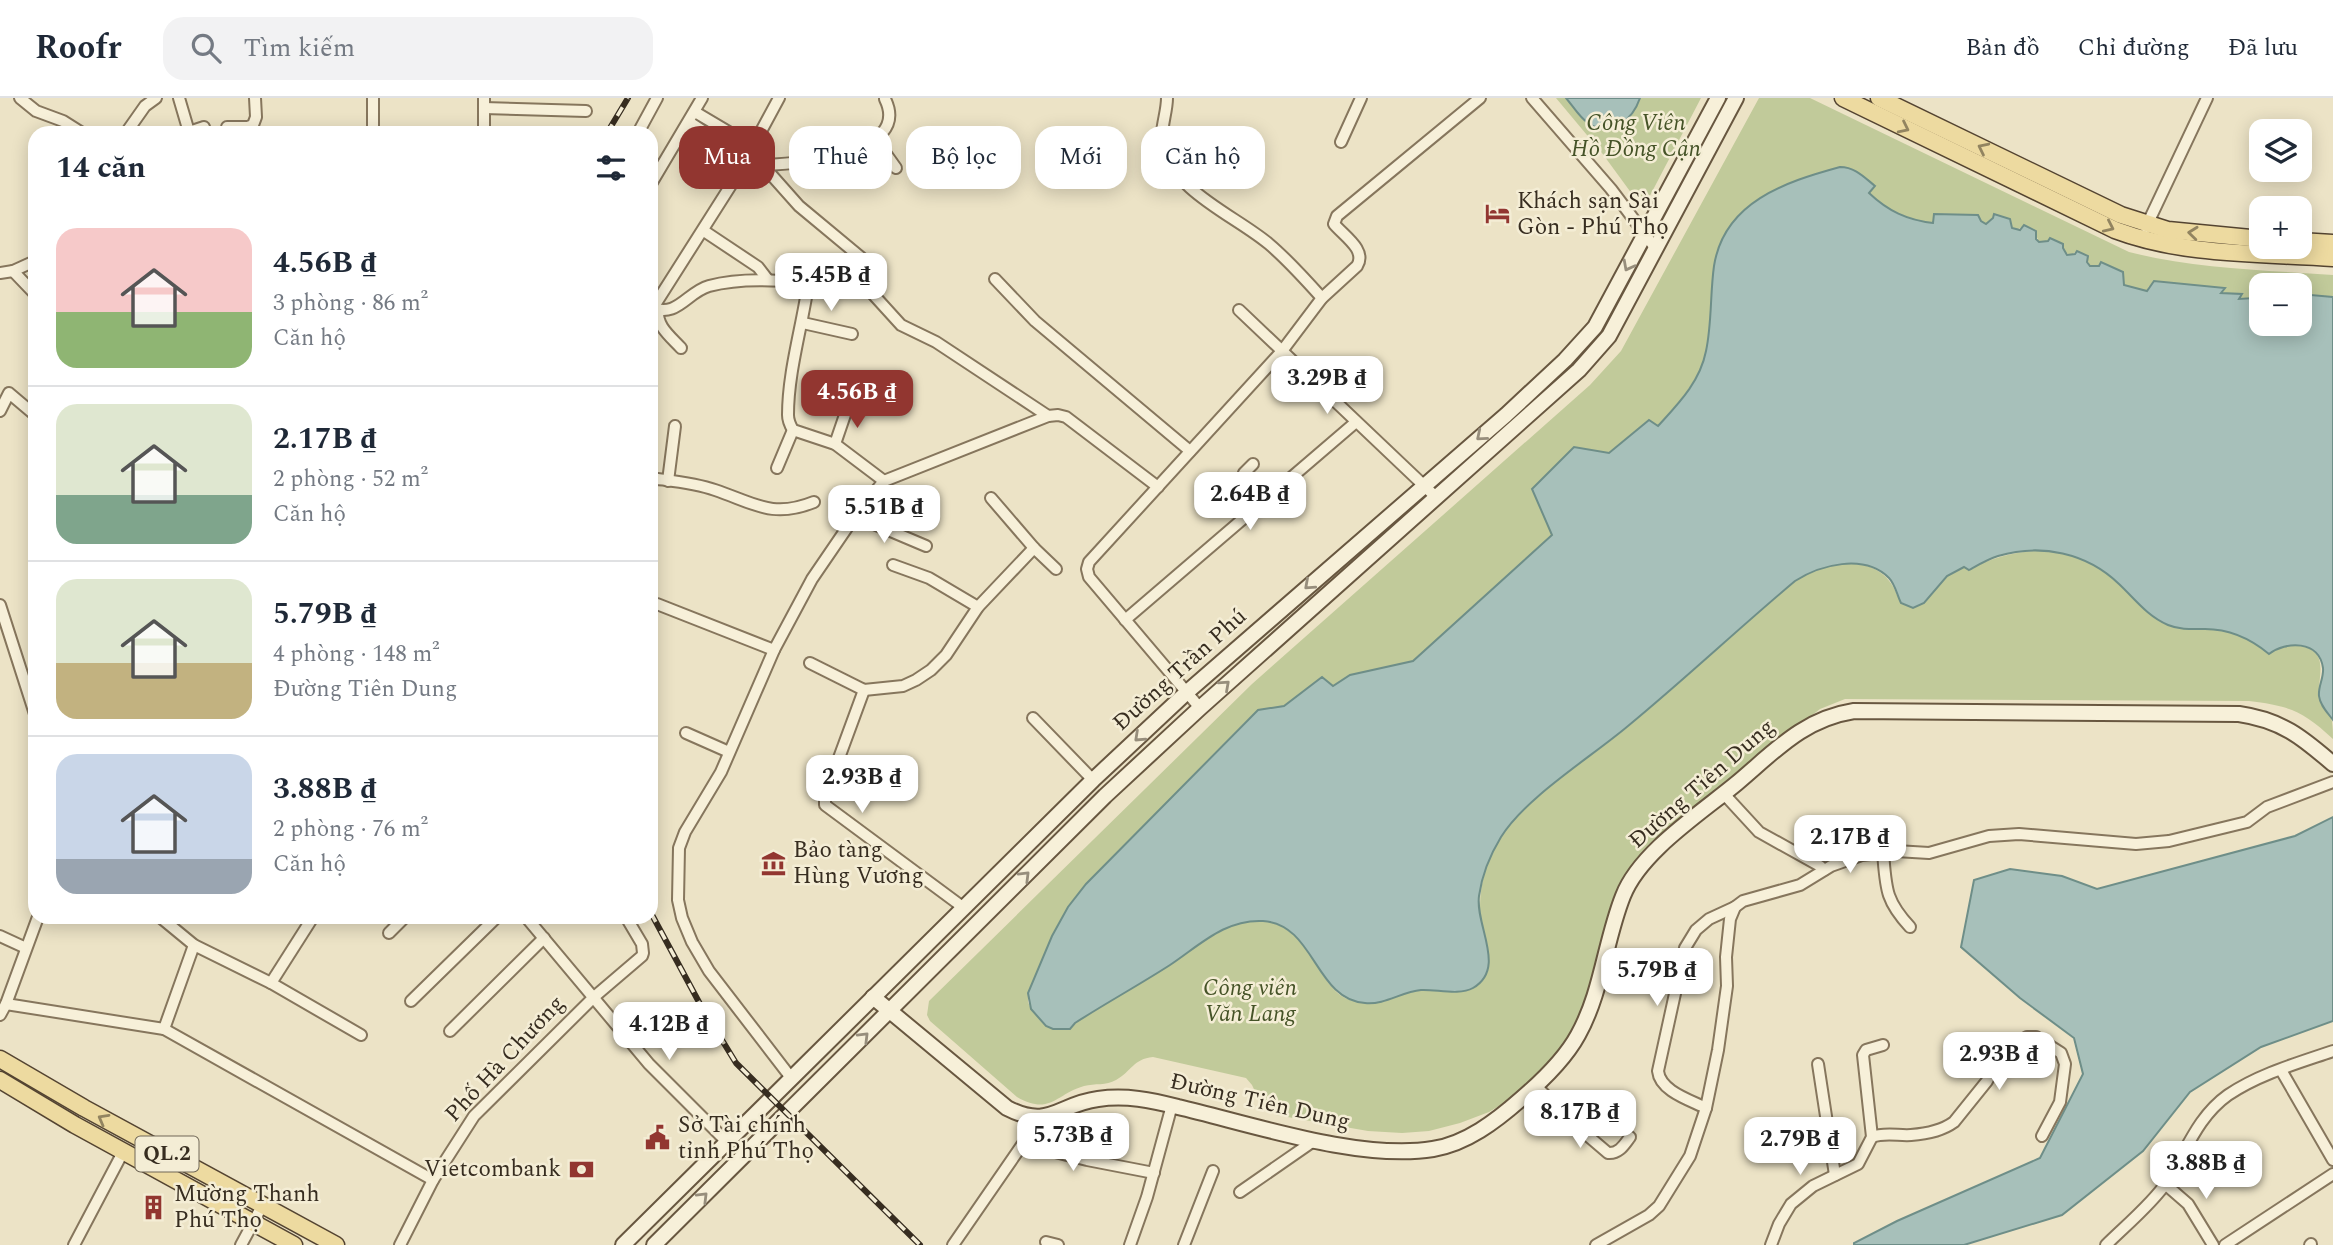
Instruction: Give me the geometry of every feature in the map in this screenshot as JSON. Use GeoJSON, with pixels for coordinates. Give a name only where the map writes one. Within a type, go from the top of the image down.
{"type":"FeatureCollection","features":[{"type":"Feature","properties":{"kind":"main road","name":"Đường Trần Phú"},"geometry":{"type":"LineString","coordinates":[[623,1245],[1093,780],[1186,693],[1506,415],[1584,340],[1595,327],[1718,98]]}},
{"type":"Feature","properties":{"kind":"main road","name":"Đường Trần Phú"},"geometry":{"type":"LineString","coordinates":[[654,1245],[1105,796],[1579,370],[1609,336],[1737,98]]}},
{"type":"Feature","properties":{"kind":"main road"},"geometry":{"type":"LineString","coordinates":[[1843,98],[2115,230],[2249,238]]}},
{"type":"Feature","properties":{"kind":"main road"},"geometry":{"type":"LineString","coordinates":[[1880,98],[2121,215],[2145,232],[2189,249],[2333,258]]}},
{"type":"Feature","properties":{"kind":"main road"},"geometry":{"type":"LineString","coordinates":[[2312,242],[2333,243]]}},
{"type":"Feature","properties":{"kind":"main road"},"geometry":{"type":"LineString","coordinates":[[1584,340],[1597,350]]}},
{"type":"Feature","properties":{"kind":"main road","name":"Đường Tiên Dung"},"geometry":{"type":"LineString","coordinates":[[1040,1119],[1096,1099],[1135,1098],[1315,1140],[1377,1150],[1433,1149],[1450,1144],[1484,1127],[1536,1086],[1567,1052],[1578,1035],[1602,974],[1624,893],[1631,881],[1663,844],[1807,726],[1829,716],[1854,711],[2239,713],[2277,722],[2302,738],[2333,764]]}},
{"type":"Feature","properties":{"kind":"main road"},"geometry":{"type":"LineString","coordinates":[[873,997],[1007,1108],[1021,1115],[1040,1119]]}},
{"type":"Feature","properties":{"kind":"main road","name":"QL.2"},"geometry":{"type":"LineString","coordinates":[[2,1064],[335,1245]]}},
{"type":"Feature","properties":{"kind":"main road","name":"QL.2"},"geometry":{"type":"LineString","coordinates":[[0,1080],[123,1152],[294,1245]]}},
{"type":"Feature","properties":{"kind":"street"},"geometry":{"type":"LineString","coordinates":[[20,98],[36,111],[71,126]]}},
{"type":"Feature","properties":{"kind":"street"},"geometry":{"type":"LineString","coordinates":[[130,126],[145,106],[156,98]]}},
{"type":"Feature","properties":{"kind":"street"},"geometry":{"type":"LineString","coordinates":[[179,98],[187,126]]}},
{"type":"Feature","properties":{"kind":"street"},"geometry":{"type":"LineString","coordinates":[[250,126],[256,117],[255,98]]}},
{"type":"Feature","properties":{"kind":"street"},"geometry":{"type":"LineString","coordinates":[[373,98],[373,126]]}},
{"type":"Feature","properties":{"kind":"street"},"geometry":{"type":"LineString","coordinates":[[642,126],[657,98]]}},
{"type":"Feature","properties":{"kind":"street"},"geometry":{"type":"LineString","coordinates":[[658,173],[702,98]]}},
{"type":"Feature","properties":{"kind":"street"},"geometry":{"type":"LineString","coordinates":[[764,126],[779,98]]}},
{"type":"Feature","properties":{"kind":"street"},"geometry":{"type":"LineString","coordinates":[[1167,98],[1162,142],[1166,154],[1182,178],[1200,197],[1269,243],[1322,298]]}},
{"type":"Feature","properties":{"kind":"street"},"geometry":{"type":"LineString","coordinates":[[1341,142],[1362,98]]}},
{"type":"Feature","properties":{"kind":"street"},"geometry":{"type":"LineString","coordinates":[[1200,708],[1089,577],[1089,562],[1282,351],[1322,298],[1360,262],[1360,253],[1334,224],[1337,216],[1480,98]]}},
{"type":"Feature","properties":{"kind":"street"},"geometry":{"type":"LineString","coordinates":[[1532,98],[1611,189],[1657,249]]}},
{"type":"Feature","properties":{"kind":"street"},"geometry":{"type":"LineString","coordinates":[[2145,232],[2207,98]]}},
{"type":"Feature","properties":{"kind":"street"},"geometry":{"type":"LineString","coordinates":[[885,99],[890,112],[887,126]]}},
{"type":"Feature","properties":{"kind":"street"},"geometry":{"type":"LineString","coordinates":[[484,126],[484,103],[586,111]]}},
{"type":"Feature","properties":{"kind":"street"},"geometry":{"type":"LineString","coordinates":[[695,112],[714,126]]}},
{"type":"Feature","properties":{"kind":"street"},"geometry":{"type":"LineString","coordinates":[[689,122],[697,126]]}},
{"type":"Feature","properties":{"kind":"street"},"geometry":{"type":"LineString","coordinates":[[892,162],[896,168]]}},
{"type":"Feature","properties":{"kind":"street"},"geometry":{"type":"LineString","coordinates":[[775,180],[799,205],[870,265],[874,273],[871,292]]}},
{"type":"Feature","properties":{"kind":"street"},"geometry":{"type":"LineString","coordinates":[[658,301],[728,189]]}},
{"type":"Feature","properties":{"kind":"street"},"geometry":{"type":"LineString","coordinates":[[704,230],[758,267],[768,280]]}},
{"type":"Feature","properties":{"kind":"street"},"geometry":{"type":"LineString","coordinates":[[0,273],[28,264]]}},
{"type":"Feature","properties":{"kind":"street"},"geometry":{"type":"LineString","coordinates":[[13,271],[28,287]]}},
{"type":"Feature","properties":{"kind":"street"},"geometry":{"type":"LineString","coordinates":[[995,279],[1035,321],[1189,451]]}},
{"type":"Feature","properties":{"kind":"street"},"geometry":{"type":"LineString","coordinates":[[658,309],[675,308],[706,287],[768,280],[871,292],[901,326],[936,342],[1048,416]]}},
{"type":"Feature","properties":{"kind":"street"},"geometry":{"type":"LineString","coordinates":[[777,468],[793,430],[788,418],[808,285]]}},
{"type":"Feature","properties":{"kind":"street"},"geometry":{"type":"LineString","coordinates":[[1239,310],[1437,498]]}},
{"type":"Feature","properties":{"kind":"street"},"geometry":{"type":"LineString","coordinates":[[658,320],[681,348]]}},
{"type":"Feature","properties":{"kind":"street"},"geometry":{"type":"LineString","coordinates":[[803,323],[852,334]]}},
{"type":"Feature","properties":{"kind":"street"},"geometry":{"type":"LineString","coordinates":[[0,411],[9,393],[28,409]]}},
{"type":"Feature","properties":{"kind":"street"},"geometry":{"type":"LineString","coordinates":[[835,444],[848,406]]}},
{"type":"Feature","properties":{"kind":"street"},"geometry":{"type":"LineString","coordinates":[[792,1079],[709,971],[692,942],[678,900],[679,848],[694,815],[721,772],[774,650],[812,579],[855,516],[884,481],[1048,416],[1066,417],[1158,487]]}},
{"type":"Feature","properties":{"kind":"street"},"geometry":{"type":"LineString","coordinates":[[1125,620],[1356,422]]}},
{"type":"Feature","properties":{"kind":"street"},"geometry":{"type":"LineString","coordinates":[[668,481],[675,426]]}},
{"type":"Feature","properties":{"kind":"street"},"geometry":{"type":"LineString","coordinates":[[793,430],[835,444],[884,481]]}},
{"type":"Feature","properties":{"kind":"street"},"geometry":{"type":"LineString","coordinates":[[1253,464],[1244,473],[1241,482],[1257,505]]}},
{"type":"Feature","properties":{"kind":"street"},"geometry":{"type":"LineString","coordinates":[[658,479],[705,488],[772,510],[787,511],[814,502]]}},
{"type":"Feature","properties":{"kind":"street"},"geometry":{"type":"LineString","coordinates":[[991,498],[1056,569]]}},
{"type":"Feature","properties":{"kind":"street"},"geometry":{"type":"LineString","coordinates":[[855,516],[926,546]]}},
{"type":"Feature","properties":{"kind":"street"},"geometry":{"type":"LineString","coordinates":[[810,663],[864,690],[903,687],[931,670],[951,648],[978,607],[1034,548]]}},
{"type":"Feature","properties":{"kind":"street"},"geometry":{"type":"LineString","coordinates":[[893,565],[929,578],[978,607]]}},
{"type":"Feature","properties":{"kind":"street"},"geometry":{"type":"LineString","coordinates":[[658,604],[774,650]]}},
{"type":"Feature","properties":{"kind":"street"},"geometry":{"type":"LineString","coordinates":[[1,610],[28,693]]}},
{"type":"Feature","properties":{"kind":"street"},"geometry":{"type":"LineString","coordinates":[[864,690],[825,796],[825,805],[964,908]]}},
{"type":"Feature","properties":{"kind":"street"},"geometry":{"type":"LineString","coordinates":[[1033,718],[1093,780]]}},
{"type":"Feature","properties":{"kind":"street"},"geometry":{"type":"LineString","coordinates":[[686,733],[729,752]]}},
{"type":"Feature","properties":{"kind":"street"},"geometry":{"type":"LineString","coordinates":[[1706,1108],[1665,1086],[1659,1079],[1658,1071],[1685,948],[1696,930],[1709,919],[1744,901],[1800,885],[1851,858],[1883,852],[1929,853],[1989,836],[2019,834],[2136,844],[2169,841],[2247,822],[2267,807],[2333,782]]}},
{"type":"Feature","properties":{"kind":"street"},"geometry":{"type":"LineString","coordinates":[[1724,794],[1759,832],[1824,870]]}},
{"type":"Feature","properties":{"kind":"street"},"geometry":{"type":"LineString","coordinates":[[1883,852],[1889,900],[1895,912],[1910,927]]}},
{"type":"Feature","properties":{"kind":"street"},"geometry":{"type":"LineString","coordinates":[[1596,1245],[1649,1215],[1659,1206],[1690,1156],[1706,1108],[1718,1050],[1727,986],[1728,928],[1735,907]]}},
{"type":"Feature","properties":{"kind":"street"},"geometry":{"type":"LineString","coordinates":[[0,1015],[35,924]]}},
{"type":"Feature","properties":{"kind":"street"},"geometry":{"type":"LineString","coordinates":[[168,924],[194,945],[271,983],[361,1034]]}},
{"type":"Feature","properties":{"kind":"street"},"geometry":{"type":"LineString","coordinates":[[271,983],[309,924]]}},
{"type":"Feature","properties":{"kind":"street"},"geometry":{"type":"LineString","coordinates":[[389,933],[398,924]]}},
{"type":"Feature","properties":{"kind":"street"},"geometry":{"type":"LineString","coordinates":[[411,1001],[490,924]]}},
{"type":"Feature","properties":{"kind":"street"},"geometry":{"type":"LineString","coordinates":[[532,924],[649,1064],[727,1142]]}},
{"type":"Feature","properties":{"kind":"street","name":"Phố Hà Chương"},"geometry":{"type":"LineString","coordinates":[[400,1245],[433,1180],[474,1116],[594,996],[642,956],[642,944],[630,924]]}},
{"type":"Feature","properties":{"kind":"street"},"geometry":{"type":"LineString","coordinates":[[0,936],[26,948]]}},
{"type":"Feature","properties":{"kind":"street"},"geometry":{"type":"LineString","coordinates":[[450,1031],[544,938]]}},
{"type":"Feature","properties":{"kind":"street"},"geometry":{"type":"LineString","coordinates":[[164,1029],[194,945]]}},
{"type":"Feature","properties":{"kind":"street"},"geometry":{"type":"LineString","coordinates":[[6,1004],[164,1029],[433,1180]]}},
{"type":"Feature","properties":{"kind":"street"},"geometry":{"type":"LineString","coordinates":[[1872,1137],[1911,1135],[1948,1126],[1987,1081],[2002,1052],[2027,1037],[2042,1040],[2061,1053],[2065,1064],[2060,1102],[2042,1136]]}},
{"type":"Feature","properties":{"kind":"street"},"geometry":{"type":"LineString","coordinates":[[1771,1245],[1791,1204],[1813,1186],[1860,1161],[1872,1137],[1863,1055],[1866,1050],[1883,1045]]}},
{"type":"Feature","properties":{"kind":"street"},"geometry":{"type":"LineString","coordinates":[[2106,1245],[2165,1184],[2199,1124],[2217,1104],[2229,1094],[2281,1070],[2333,1051]]}},
{"type":"Feature","properties":{"kind":"street"},"geometry":{"type":"LineString","coordinates":[[1818,1064],[1835,1175]]}},
{"type":"Feature","properties":{"kind":"street"},"geometry":{"type":"LineString","coordinates":[[2281,1070],[2333,1160]]}},
{"type":"Feature","properties":{"kind":"street"},"geometry":{"type":"LineString","coordinates":[[1536,1086],[1608,1153],[1620,1150],[1630,1137]]}},
{"type":"Feature","properties":{"kind":"street"},"geometry":{"type":"LineString","coordinates":[[1130,1245],[1172,1105]]}},
{"type":"Feature","properties":{"kind":"street"},"geometry":{"type":"LineString","coordinates":[[953,1245],[1040,1119]]}},
{"type":"Feature","properties":{"kind":"street"},"geometry":{"type":"LineString","coordinates":[[1240,1192],[1315,1140]]}},
{"type":"Feature","properties":{"kind":"street"},"geometry":{"type":"LineString","coordinates":[[1051,1151],[1154,1172]]}},
{"type":"Feature","properties":{"kind":"street"},"geometry":{"type":"LineString","coordinates":[[74,1245],[123,1152]]}},
{"type":"Feature","properties":{"kind":"street"},"geometry":{"type":"LineString","coordinates":[[1184,1245],[1213,1171]]}},
{"type":"Feature","properties":{"kind":"street"},"geometry":{"type":"LineString","coordinates":[[2225,1245],[2333,1174]]}},
{"type":"Feature","properties":{"kind":"street"},"geometry":{"type":"LineString","coordinates":[[2165,1184],[2188,1204],[2213,1245]]}},
{"type":"Feature","properties":{"kind":"street"},"geometry":{"type":"LineString","coordinates":[[241,1245],[262,1206]]}},
{"type":"Feature","properties":{"kind":"street"},"geometry":{"type":"LineString","coordinates":[[1046,1242],[1058,1245]]}},
{"type":"Feature","properties":{"kind":"green space","name":"Công Viên Hồ Đồng Cận"},"geometry":{"type":"Polygon","coordinates":[[[1556,98],[1701,98],[1643,209],[1602,153],[1556,98]]]}},
{"type":"Feature","properties":{"kind":"green space","name":"Công viên Văn Lang"},"geometry":{"type":"Polygon","coordinates":[[[1759,98],[1810,98],[2129,252],[2179,262],[2302,273],[2249,273],[2249,299],[2238,299],[2241,295],[2149,286],[2147,291],[2124,285],[2123,272],[2102,262],[2099,266],[2090,266],[2087,259],[2077,251],[2071,255],[2064,252],[2063,244],[2051,238],[2039,242],[2036,235],[2024,226],[2016,230],[2009,222],[1993,218],[1986,224],[1978,215],[1934,215],[1933,223],[1898,214],[1868,193],[1874,187],[1840,167],[1799,180],[1760,198],[1730,226],[1720,244],[1714,266],[1709,330],[1703,362],[1693,383],[1672,410],[1657,427],[1649,421],[1609,453],[1574,448],[1552,535],[1413,661],[1350,675],[1332,686],[1322,677],[1284,706],[1258,710],[1243,724],[1192,776],[1052,936],[1028,993],[1031,1009],[1046,1026],[1070,1029],[1075,1023],[1213,936],[1245,922],[1262,921],[1278,925],[1295,936],[1327,981],[1350,1000],[1373,1002],[1411,991],[1439,990],[1484,938],[1480,909],[1483,881],[1492,854],[1507,828],[1519,814],[1548,787],[1630,725],[1795,580],[1837,564],[1866,566],[1879,571],[1897,595],[1924,603],[1947,576],[1964,567],[1969,569],[2008,555],[2047,551],[2084,560],[2102,570],[2147,612],[2168,625],[2231,633],[2247,639],[2269,654],[2292,645],[2310,649],[2320,660],[2320,699],[2331,718],[2333,739],[2295,711],[2249,701],[1845,699],[1820,709],[1758,758],[1640,864],[1591,1004],[1559,1055],[1520,1093],[1489,1112],[1429,1131],[1368,1131],[1276,1115],[1261,1104],[1246,1078],[1153,1057],[1137,1063],[1112,1082],[1084,1086],[1052,1102],[1037,1104],[1017,1097],[930,1021],[927,1015],[929,1001],[1252,684],[1590,385],[1621,351],[1759,98]]]}},
{"type":"Feature","properties":{"kind":"green space","name":"Công viên Văn Lang"},"geometry":{"type":"Polygon","coordinates":[[[2312,274],[2333,275],[2333,297],[2312,295],[2312,274]]]}},
{"type":"Feature","properties":{"kind":"water"},"geometry":{"type":"Polygon","coordinates":[[[1566,98],[1640,98],[1627,119],[1613,128],[1605,129],[1585,121],[1566,98]]]}},
{"type":"Feature","properties":{"kind":"water"},"geometry":{"type":"Polygon","coordinates":[[[1840,167],[1850,169],[1875,186],[1869,193],[1883,205],[1915,220],[1933,223],[1934,214],[1978,215],[1986,224],[1994,214],[2010,219],[2012,228],[2020,230],[2024,225],[2036,231],[2036,239],[2039,242],[2048,241],[2050,238],[2063,244],[2067,255],[2077,251],[2088,256],[2087,262],[2090,266],[2099,266],[2101,262],[2123,272],[2124,285],[2147,291],[2154,281],[2225,288],[2221,293],[2242,294],[2239,299],[2249,298],[2249,336],[2312,336],[2312,295],[2333,297],[2333,720],[2319,696],[2323,672],[2320,659],[2309,648],[2293,645],[2269,654],[2247,639],[2231,633],[2168,625],[2147,612],[2106,573],[2078,558],[2047,551],[2014,552],[1998,556],[1969,570],[1964,567],[1947,576],[1924,603],[1913,608],[1901,603],[1891,580],[1879,570],[1855,564],[1829,566],[1795,581],[1628,726],[1542,793],[1512,822],[1493,851],[1482,880],[1479,908],[1489,958],[1483,980],[1473,988],[1454,992],[1421,990],[1372,1003],[1348,999],[1324,977],[1294,935],[1280,925],[1249,921],[1214,935],[1075,1023],[1070,1029],[1053,1029],[1046,1026],[1031,1009],[1028,993],[1052,936],[1068,907],[1086,884],[1258,710],[1284,706],[1322,677],[1333,686],[1350,675],[1413,661],[1552,535],[1532,489],[1574,447],[1609,453],[1649,420],[1658,426],[1680,401],[1699,373],[1703,362],[1708,340],[1714,266],[1720,244],[1730,226],[1760,198],[1799,180],[1840,167]]]}},
{"type":"Feature","properties":{"kind":"water"},"geometry":{"type":"Polygon","coordinates":[[[2333,817],[2333,1021],[2261,1047],[2190,1092],[2143,1151],[2062,1215],[1964,1245],[1854,1245],[1897,1221],[2040,1158],[2083,1074],[2074,1038],[2020,998],[1961,947],[1974,880],[2010,869],[2062,876],[2097,889],[2295,836],[2333,817]]]}},
{"type":"Feature","properties":{"kind":"railway"},"geometry":{"type":"LineString","coordinates":[[611,126],[628,98]]}},
{"type":"Feature","properties":{"kind":"railway"},"geometry":{"type":"LineString","coordinates":[[657,924],[700,1004],[736,1063],[920,1245]]}},
{"type":"Feature","properties":{"kind":"place","name":"Khách sạn Sài Gòn - Phú Thọ"},"geometry":{"type":"Point","coordinates":[1497,214]}},
{"type":"Feature","properties":{"kind":"place","name":"Bảo tàng Hùng Vương"},"geometry":{"type":"Point","coordinates":[773,863]}},
{"type":"Feature","properties":{"kind":"place","name":"Sở Tài chính tỉnh Phú Thọ"},"geometry":{"type":"Point","coordinates":[658,1138]}},
{"type":"Feature","properties":{"kind":"place","name":"Vietcombank"},"geometry":{"type":"Point","coordinates":[581,1169]}},
{"type":"Feature","properties":{"kind":"place","name":"Mường Thanh Phú Thọ"},"geometry":{"type":"Point","coordinates":[154,1207]}}]}
